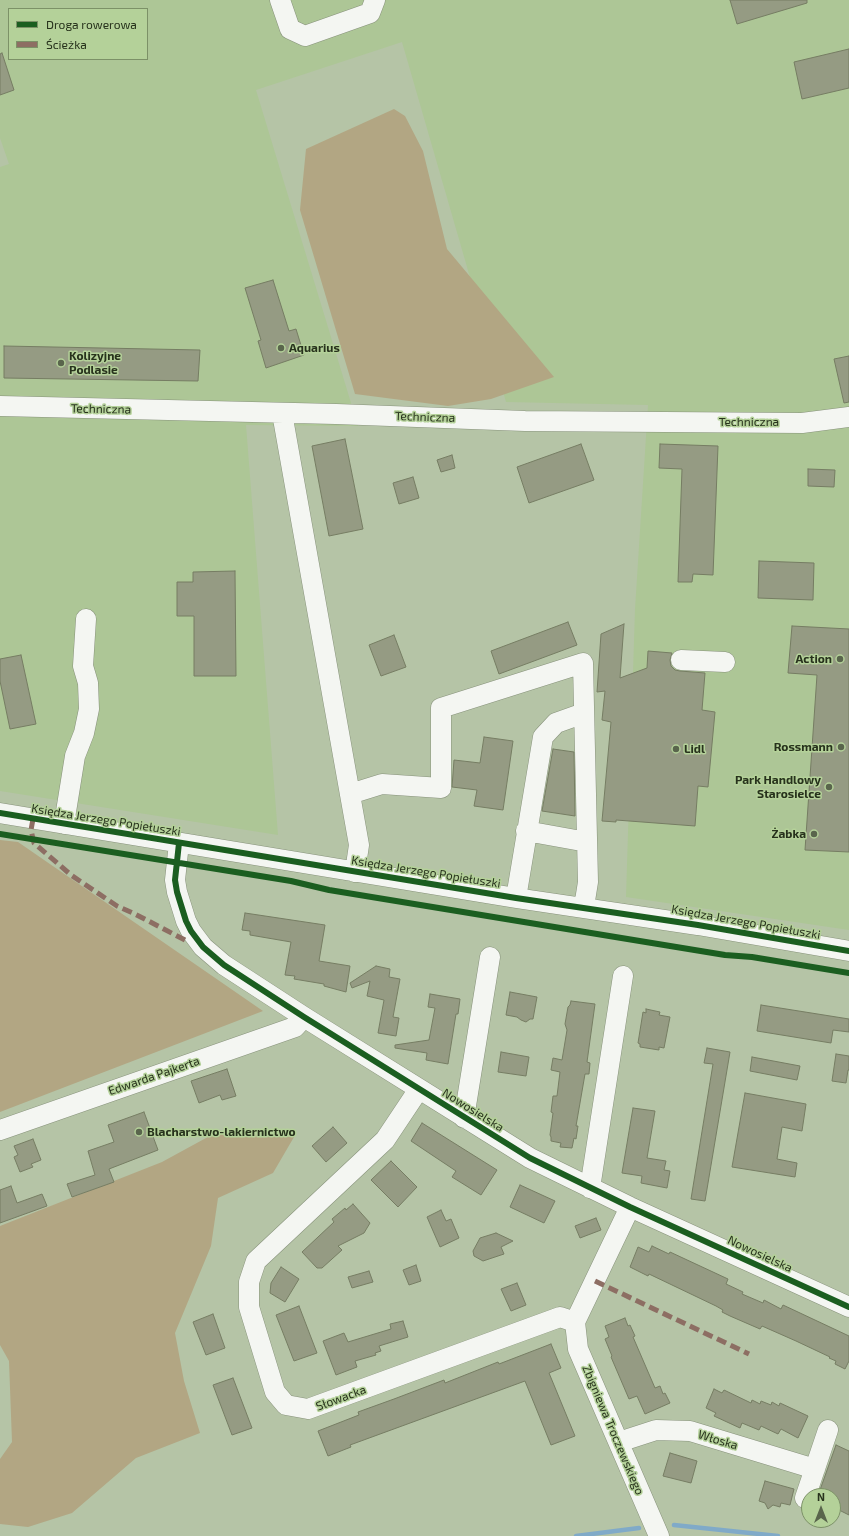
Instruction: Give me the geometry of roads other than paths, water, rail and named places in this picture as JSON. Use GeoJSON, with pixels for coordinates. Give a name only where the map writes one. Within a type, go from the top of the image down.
{"type":"FeatureCollection","features":[{"type":"Feature","properties":{"kind":"street"},"geometry":{"type":"LineString","coordinates":[[280,0],[290,29],[305,36],[370,13],[375,0]]}},
{"type":"Feature","properties":{"kind":"street","name":"Techniczna"},"geometry":{"type":"LineString","coordinates":[[0,406],[525,421],[802,422],[849,417]]}},
{"type":"Feature","properties":{"kind":"street"},"geometry":{"type":"LineString","coordinates":[[282,413],[359,845],[355,872]]}},
{"type":"Feature","properties":{"kind":"street"},"geometry":{"type":"LineString","coordinates":[[64,824],[75,756],[84,733],[89,709],[88,683],[82,666],[86,619]]}},
{"type":"Feature","properties":{"kind":"street"},"geometry":{"type":"LineString","coordinates":[[682,660],[725,662]]}},
{"type":"Feature","properties":{"kind":"street"},"geometry":{"type":"LineString","coordinates":[[350,794],[382,784],[441,788],[442,708],[583,663],[588,882],[584,907]]}},
{"type":"Feature","properties":{"kind":"street"},"geometry":{"type":"LineString","coordinates":[[516,898],[526,831],[543,737],[556,723],[584,713]]}},
{"type":"Feature","properties":{"kind":"street","name":"Księdza Jerzego Popiełuszki"},"geometry":{"type":"LineString","coordinates":[[0,813],[516,898],[698,924],[849,951]]}},
{"type":"Feature","properties":{"kind":"street"},"geometry":{"type":"LineString","coordinates":[[526,831],[587,842]]}},
{"type":"Feature","properties":{"kind":"street","name":"Nowosielska"},"geometry":{"type":"LineString","coordinates":[[178,843],[175,880],[186,921],[198,941],[213,957],[224,965],[464,1118],[530,1158],[630,1207],[849,1307]]}},
{"type":"Feature","properties":{"kind":"street"},"geometry":{"type":"LineString","coordinates":[[464,1118],[490,957]]}},
{"type":"Feature","properties":{"kind":"street"},"geometry":{"type":"LineString","coordinates":[[590,1188],[623,976]]}},
{"type":"Feature","properties":{"kind":"street","name":"Edwarda Pajkerta"},"geometry":{"type":"LineString","coordinates":[[0,1130],[295,1027],[304,1017]]}},
{"type":"Feature","properties":{"kind":"street","name":"Słowacka"},"geometry":{"type":"LineString","coordinates":[[419,1089],[385,1140],[256,1261],[249,1282],[249,1307],[275,1392],[286,1406],[308,1409],[560,1317],[575,1322]]}},
{"type":"Feature","properties":{"kind":"street"},"geometry":{"type":"LineString","coordinates":[[575,1322],[630,1207]]}},
{"type":"Feature","properties":{"kind":"street","name":"Zbigniewa Troczewskiego"},"geometry":{"type":"LineString","coordinates":[[575,1322],[578,1349],[659,1536]]}},
{"type":"Feature","properties":{"kind":"street","name":"Włoska"},"geometry":{"type":"LineString","coordinates":[[619,1442],[656,1430],[690,1431],[815,1469]]}},
{"type":"Feature","properties":{"kind":"street"},"geometry":{"type":"LineString","coordinates":[[808,1488],[828,1430]]}},
{"type":"Feature","properties":{"kind":"waterway"},"geometry":{"type":"LineString","coordinates":[[674,1525],[778,1536]]}},
{"type":"Feature","properties":{"kind":"waterway"},"geometry":{"type":"LineString","coordinates":[[576,1536],[639,1528]]}},
{"type":"Feature","properties":{"kind":"place","name":"Aquarius"},"geometry":{"type":"Point","coordinates":[281,348]}},
{"type":"Feature","properties":{"kind":"place","name":"Kolizyjne Podlasie"},"geometry":{"type":"Point","coordinates":[61,363]}},
{"type":"Feature","properties":{"kind":"place","name":"Action"},"geometry":{"type":"Point","coordinates":[840,659]}},
{"type":"Feature","properties":{"kind":"place","name":"Rossmann"},"geometry":{"type":"Point","coordinates":[841,747]}},
{"type":"Feature","properties":{"kind":"place","name":"Lidl"},"geometry":{"type":"Point","coordinates":[676,749]}},
{"type":"Feature","properties":{"kind":"place","name":"Park Handlowy Starosielce"},"geometry":{"type":"Point","coordinates":[829,787]}},
{"type":"Feature","properties":{"kind":"place","name":"Żabka"},"geometry":{"type":"Point","coordinates":[814,834]}},
{"type":"Feature","properties":{"kind":"place","name":"Blacharstwo-lakiernictwo"},"geometry":{"type":"Point","coordinates":[139,1132]}}]}
